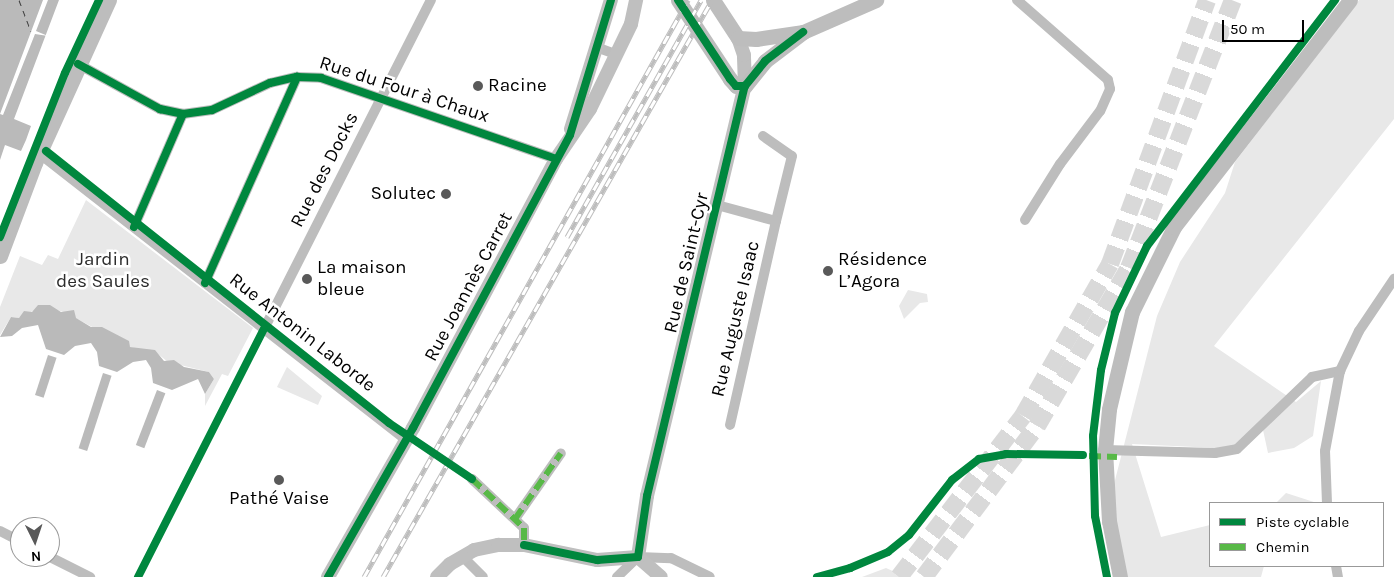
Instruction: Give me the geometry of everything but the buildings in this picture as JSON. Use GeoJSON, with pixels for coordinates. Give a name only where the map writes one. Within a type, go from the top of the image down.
{"type":"FeatureCollection","features":[{"type":"Feature","properties":{"kind":"main road"},"geometry":{"type":"LineString","coordinates":[[0,256],[78,64],[109,0]]}},
{"type":"Feature","properties":{"kind":"main road"},"geometry":{"type":"LineString","coordinates":[[678,0],[736,86],[745,86],[765,61],[803,32],[876,0]]}},
{"type":"Feature","properties":{"kind":"main road","name":"Rue de Saint-Cyr"},"geometry":{"type":"LineString","coordinates":[[713,0],[738,38]]}},
{"type":"Feature","properties":{"kind":"main road"},"geometry":{"type":"LineString","coordinates":[[1120,577],[1109,521],[1105,450],[1108,409],[1132,312],[1174,227],[1350,0]]}},
{"type":"Feature","properties":{"kind":"main road"},"geometry":{"type":"LineString","coordinates":[[738,38],[756,40],[803,32]]}},
{"type":"Feature","properties":{"kind":"street","name":"Rue des Docks"},"geometry":{"type":"LineString","coordinates":[[264,329],[431,0]]}},
{"type":"Feature","properties":{"kind":"street","name":"Rue Joannès Carret"},"geometry":{"type":"LineString","coordinates":[[570,135],[611,0]]}},
{"type":"Feature","properties":{"kind":"street","name":"Rue Joannès Carret"},"geometry":{"type":"LineString","coordinates":[[328,577],[406,440],[556,159],[570,135],[590,109],[618,55],[631,24],[636,0]]}},
{"type":"Feature","properties":{"kind":"street"},"geometry":{"type":"LineString","coordinates":[[631,24],[645,0]]}},
{"type":"Feature","properties":{"kind":"street"},"geometry":{"type":"LineString","coordinates":[[1017,0],[1108,80],[1110,89],[1100,111],[1060,164],[1025,220]]}},
{"type":"Feature","properties":{"kind":"street","name":"Rue de Saint-Cyr"},"geometry":{"type":"LineString","coordinates":[[638,557],[647,496],[745,86],[744,55],[738,38]]}},
{"type":"Feature","properties":{"kind":"street"},"geometry":{"type":"LineString","coordinates":[[596,47],[618,55]]}},
{"type":"Feature","properties":{"kind":"street","name":"Rue du Four à Chaux"},"geometry":{"type":"LineString","coordinates":[[78,64],[160,109],[183,114],[212,110],[270,83],[297,77],[321,78],[556,159]]}},
{"type":"Feature","properties":{"kind":"street"},"geometry":{"type":"LineString","coordinates":[[205,283],[297,77]]}},
{"type":"Feature","properties":{"kind":"street"},"geometry":{"type":"LineString","coordinates":[[134,227],[183,114]]}},
{"type":"Feature","properties":{"kind":"street","name":"Rue Auguste Isaac"},"geometry":{"type":"LineString","coordinates":[[730,425],[792,156],[763,136]]}},
{"type":"Feature","properties":{"kind":"street","name":"Rue Antonin Laborde"},"geometry":{"type":"LineString","coordinates":[[40,154],[406,440]]}},
{"type":"Feature","properties":{"kind":"street","name":"Rue Auguste Isaac"},"geometry":{"type":"LineString","coordinates":[[717,206],[776,221]]}},
{"type":"Feature","properties":{"kind":"street"},"geometry":{"type":"LineString","coordinates":[[1327,502],[1325,451],[1340,371],[1359,331],[1394,279]]}},
{"type":"Feature","properties":{"kind":"street"},"geometry":{"type":"LineString","coordinates":[[1105,450],[1215,453],[1237,449],[1312,377],[1340,371]]}},
{"type":"Feature","properties":{"kind":"street"},"geometry":{"type":"LineString","coordinates":[[515,519],[561,453]]}},
{"type":"Feature","properties":{"kind":"street"},"geometry":{"type":"LineString","coordinates":[[472,479],[524,528],[524,545]]}},
{"type":"Feature","properties":{"kind":"street"},"geometry":{"type":"LineString","coordinates":[[437,577],[474,550],[498,546],[524,545],[597,560],[638,557],[671,558],[710,577]]}},
{"type":"Feature","properties":{"kind":"street"},"geometry":{"type":"LineString","coordinates":[[463,557],[484,577]]}},
{"type":"Feature","properties":{"kind":"street"},"geometry":{"type":"LineString","coordinates":[[617,577],[638,557]]}},
{"type":"Feature","properties":{"kind":"street"},"geometry":{"type":"LineString","coordinates":[[638,557],[661,577]]}},
{"type":"Feature","properties":{"kind":"street"},"geometry":{"type":"LineString","coordinates":[[60,562],[90,577]]}},
{"type":"Feature","properties":{"kind":"green space"},"geometry":{"type":"Polygon","coordinates":[[[1359,0],[1394,0],[1394,119],[1214,346],[1296,402],[1321,381],[1313,436],[1294,448],[1268,453],[1263,430],[1269,424],[1237,449],[1132,444],[1161,537],[1209,525],[1209,567],[1264,567],[1261,577],[1125,577],[1118,551],[1113,488],[1157,316],[1180,262],[1225,193],[1235,162],[1359,0]]]}},
{"type":"Feature","properties":{"kind":"green space","name":"Jardin des Saules"},"geometry":{"type":"Polygon","coordinates":[[[86,200],[253,328],[228,376],[222,374],[205,406],[205,394],[214,379],[209,372],[168,362],[158,354],[130,347],[64,312],[52,309],[35,310],[19,318],[11,317],[0,335],[0,307],[20,256],[42,265],[48,255],[58,259],[86,200]]]}},
{"type":"Feature","properties":{"kind":"green space"},"geometry":{"type":"Polygon","coordinates":[[[908,290],[927,294],[928,302],[920,303],[904,319],[899,306],[908,290]]]}},
{"type":"Feature","properties":{"kind":"green space"},"geometry":{"type":"Polygon","coordinates":[[[287,367],[322,396],[318,405],[277,387],[287,367]]]}},
{"type":"Feature","properties":{"kind":"green space"},"geometry":{"type":"Polygon","coordinates":[[[1286,493],[1314,502],[1277,502],[1286,493]]]}},
{"type":"Feature","properties":{"kind":"green space"},"geometry":{"type":"Polygon","coordinates":[[[886,568],[906,577],[862,577],[886,568]]]}},
{"type":"Feature","properties":{"kind":"shaded area"},"geometry":{"type":"Polygon","coordinates":[[[0,0],[59,0],[14,119],[31,126],[26,140],[21,151],[5,145],[0,160],[0,0]]]}},
{"type":"Feature","properties":{"kind":"shaded area"},"geometry":{"type":"Polygon","coordinates":[[[38,305],[50,305],[61,312],[74,310],[76,318],[91,327],[102,327],[129,341],[130,347],[155,350],[164,361],[174,360],[184,367],[209,372],[214,379],[205,394],[198,379],[172,390],[153,383],[151,368],[146,360],[133,362],[117,372],[99,366],[97,352],[91,343],[75,346],[64,355],[46,349],[38,325],[22,328],[12,336],[0,337],[11,317],[19,318],[24,311],[32,312],[38,305]]]}},
{"type":"Feature","properties":{"kind":"shaded area"},"geometry":{"type":"Polygon","coordinates":[[[48,355],[57,358],[44,398],[35,395],[48,355]]]}},
{"type":"Feature","properties":{"kind":"shaded area"},"geometry":{"type":"Polygon","coordinates":[[[103,373],[112,376],[87,451],[79,448],[103,373]]]}},
{"type":"Feature","properties":{"kind":"shaded area"},"geometry":{"type":"Polygon","coordinates":[[[157,390],[165,393],[144,448],[136,445],[157,390]]]}},
{"type":"Feature","properties":{"kind":"pier"},"geometry":{"type":"Polygon","coordinates":[[[43,0],[48,0],[36,31],[48,36],[35,34],[3,115],[0,114],[43,0]]]}},
{"type":"Feature","properties":{"kind":"ferry route"},"geometry":{"type":"LineString","coordinates":[[19,0],[31,31]]}},
{"type":"Feature","properties":{"kind":"tunnel"},"geometry":{"type":"LineString","coordinates":[[899,577],[1023,416],[1110,264],[1207,0]]}},
{"type":"Feature","properties":{"kind":"tunnel"},"geometry":{"type":"LineString","coordinates":[[924,577],[1037,426],[1129,268],[1233,0]]}},
{"type":"Feature","properties":{"kind":"railway"},"geometry":{"type":"LineString","coordinates":[[364,577],[688,0]]}},
{"type":"Feature","properties":{"kind":"railway"},"geometry":{"type":"LineString","coordinates":[[567,237],[701,0]]}},
{"type":"Feature","properties":{"kind":"railway"},"geometry":{"type":"LineString","coordinates":[[383,577],[712,0]]}},
{"type":"Feature","properties":{"kind":"marked path"},"geometry":{"type":"LineString","coordinates":[[515,519],[561,453]]}},
{"type":"Feature","properties":{"kind":"marked path"},"geometry":{"type":"LineString","coordinates":[[1089,456],[1117,457]]}},
{"type":"Feature","properties":{"kind":"marked path"},"geometry":{"type":"LineString","coordinates":[[472,479],[524,528],[524,545]]}},
{"type":"Feature","properties":{"kind":"cycle path"},"geometry":{"type":"LineString","coordinates":[[0,237],[65,73],[99,0]]}},
{"type":"Feature","properties":{"kind":"cycle path"},"geometry":{"type":"LineString","coordinates":[[328,577],[413,428],[570,135],[611,0]]}},
{"type":"Feature","properties":{"kind":"cycle path"},"geometry":{"type":"LineString","coordinates":[[678,0],[730,79],[736,86],[745,86]]}},
{"type":"Feature","properties":{"kind":"cycle path"},"geometry":{"type":"LineString","coordinates":[[1107,577],[1095,516],[1093,436],[1101,370],[1115,313],[1147,246],[1335,0]]}},
{"type":"Feature","properties":{"kind":"cycle path"},"geometry":{"type":"LineString","coordinates":[[638,557],[647,496],[745,86],[765,61],[803,32]]}},
{"type":"Feature","properties":{"kind":"cycle path"},"geometry":{"type":"LineString","coordinates":[[78,64],[160,109],[183,114],[212,110],[270,83],[297,77],[321,78],[556,159]]}},
{"type":"Feature","properties":{"kind":"cycle path"},"geometry":{"type":"LineString","coordinates":[[205,283],[297,77]]}},
{"type":"Feature","properties":{"kind":"cycle path"},"geometry":{"type":"LineString","coordinates":[[134,227],[183,114]]}},
{"type":"Feature","properties":{"kind":"cycle path"},"geometry":{"type":"LineString","coordinates":[[46,151],[389,423],[472,479]]}},
{"type":"Feature","properties":{"kind":"cycle path"},"geometry":{"type":"LineString","coordinates":[[138,577],[264,329]]}},
{"type":"Feature","properties":{"kind":"cycle path"},"geometry":{"type":"LineString","coordinates":[[817,577],[850,568],[888,552],[909,535],[952,480],[979,459],[1006,454],[1083,455]]}},
{"type":"Feature","properties":{"kind":"cycle path"},"geometry":{"type":"LineString","coordinates":[[524,545],[597,560],[638,557]]}},
{"type":"Feature","properties":{"kind":"place","name":"Racine"},"geometry":{"type":"Point","coordinates":[478,86]}},
{"type":"Feature","properties":{"kind":"place","name":"Solutec"},"geometry":{"type":"Point","coordinates":[446,194]}},
{"type":"Feature","properties":{"kind":"place","name":"Résidence L’Agora"},"geometry":{"type":"Point","coordinates":[828,271]}},
{"type":"Feature","properties":{"kind":"place","name":"La maison bleue"},"geometry":{"type":"Point","coordinates":[307,279]}},
{"type":"Feature","properties":{"kind":"place","name":"Pathé Vaise"},"geometry":{"type":"Point","coordinates":[279,480]}}]}
